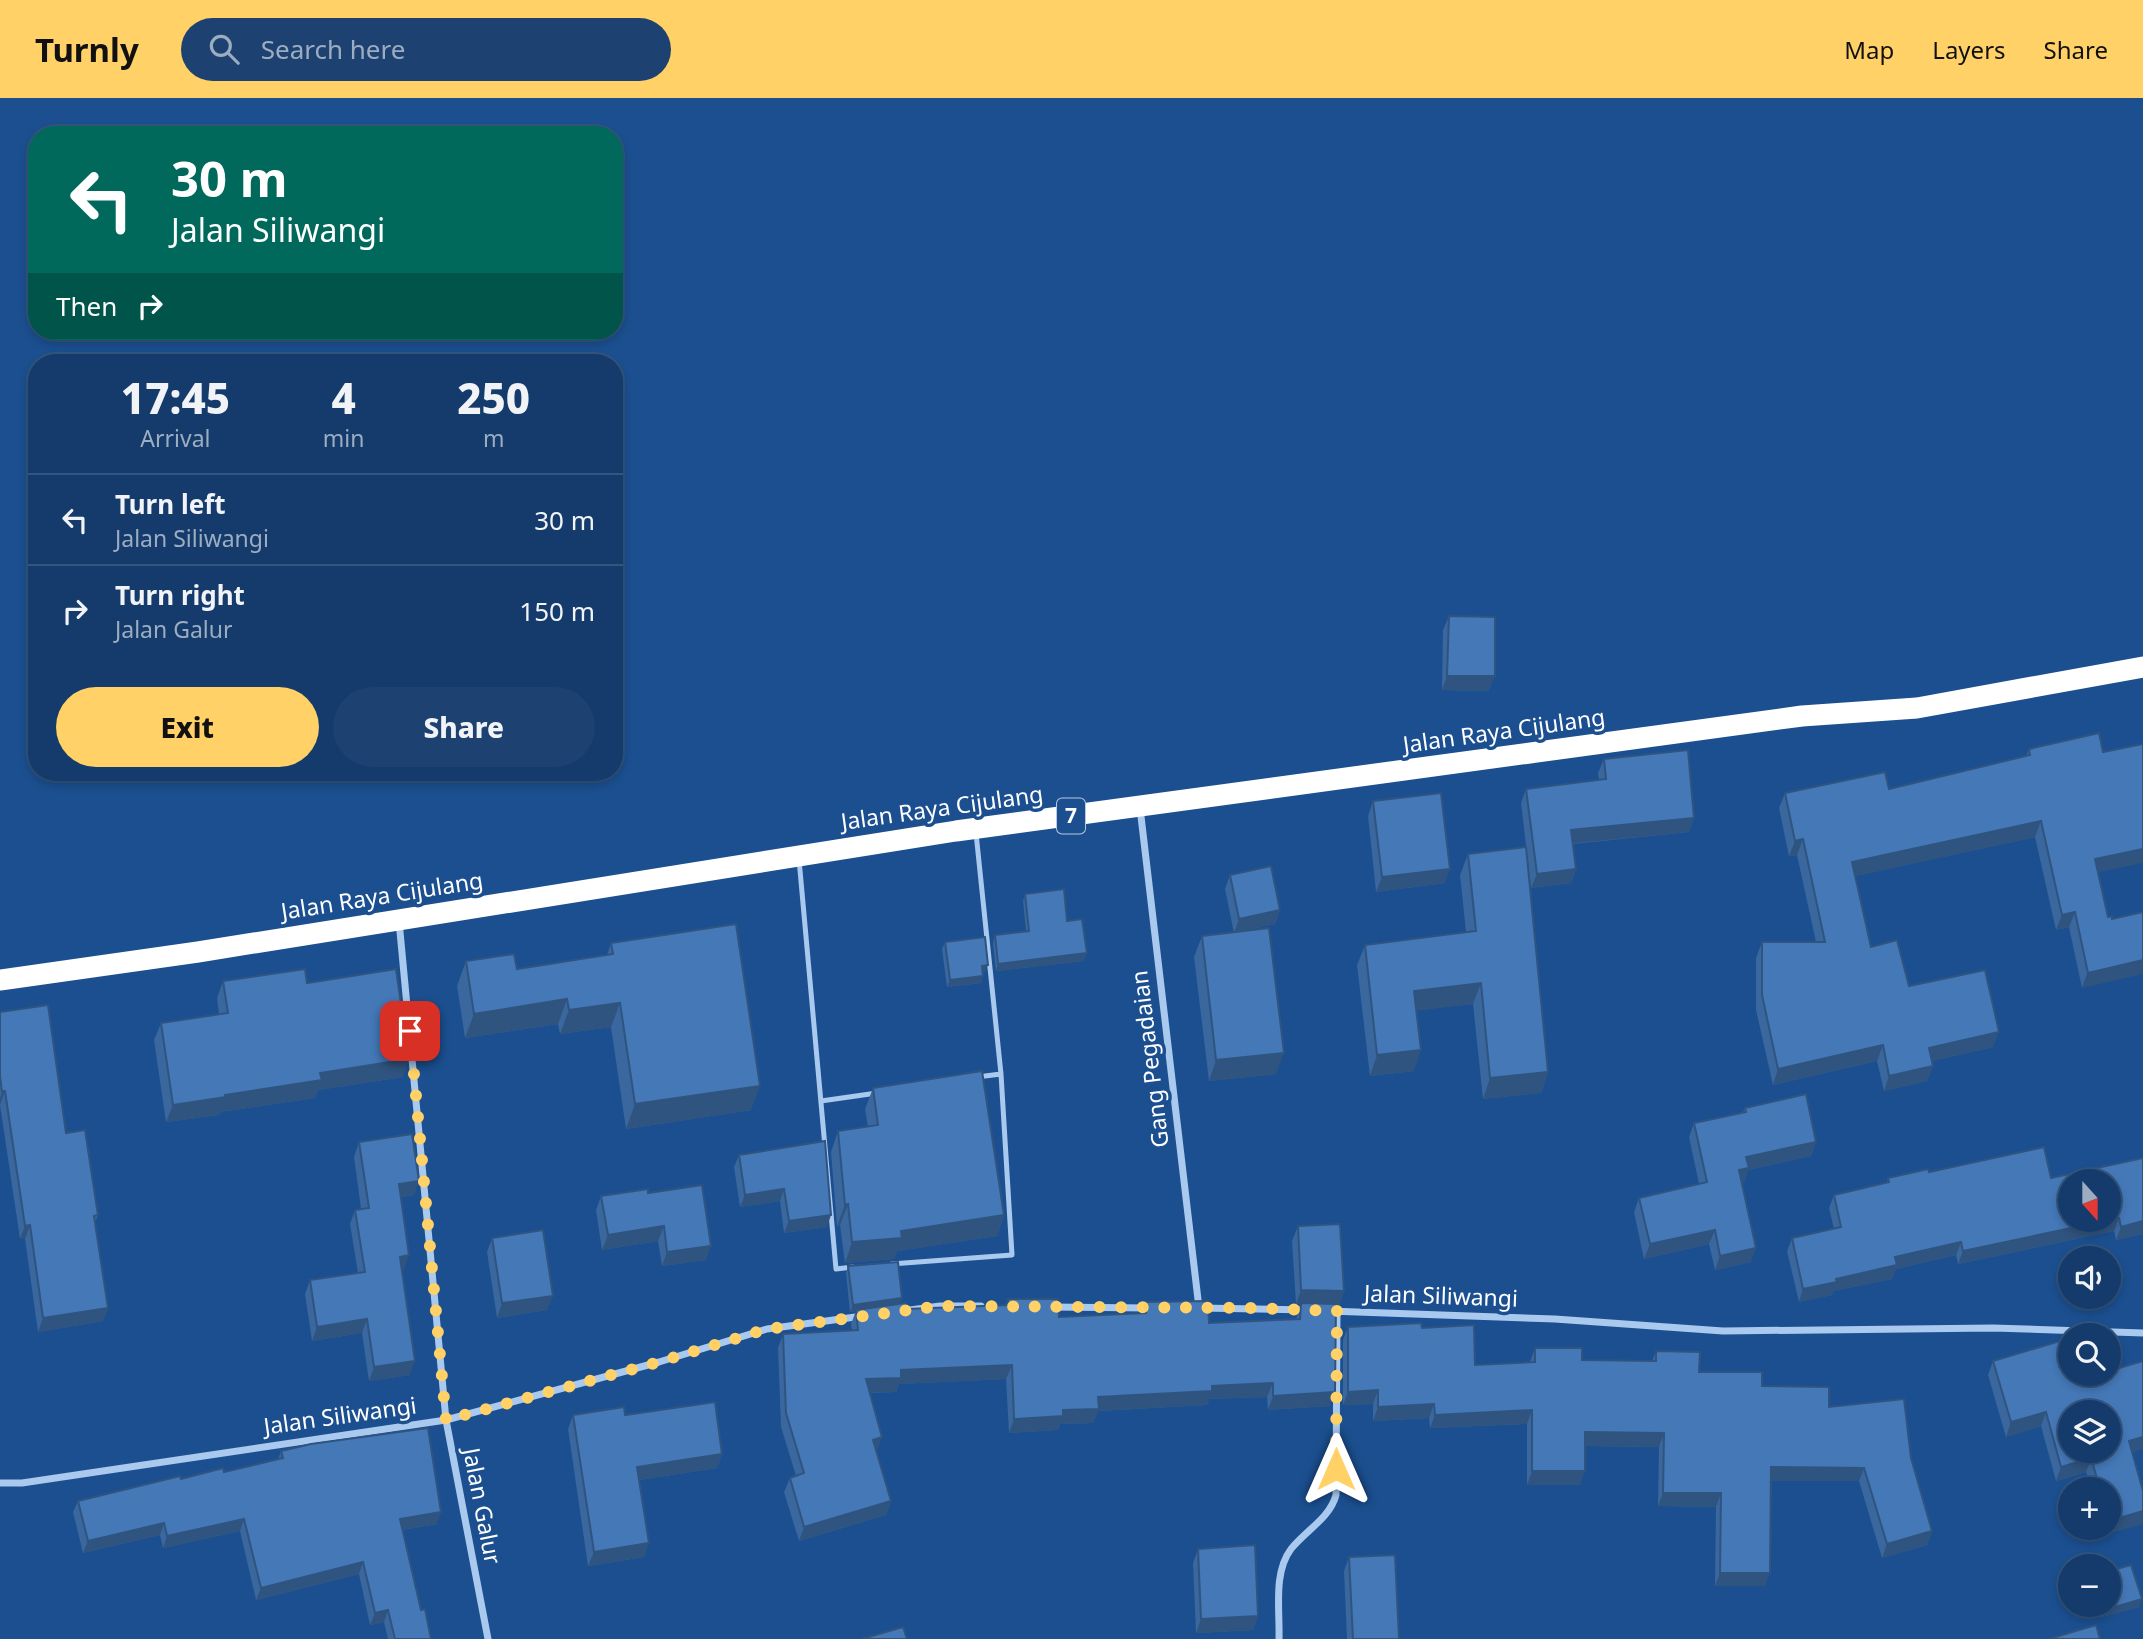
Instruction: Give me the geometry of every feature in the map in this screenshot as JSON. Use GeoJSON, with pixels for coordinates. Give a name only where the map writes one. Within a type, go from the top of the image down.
{"type":"FeatureCollection","features":[{"type":"Feature","properties":{"kind":"highway","name":"Jalan Raya Cijulang"},"geometry":{"type":"LineString","coordinates":[[0,980],[198,952],[975,828],[1802,716],[1917,708],[2143,667]]}},
{"type":"Feature","properties":{"kind":"street","name":"Gang Pegadaian"},"geometry":{"type":"LineString","coordinates":[[1140,806],[1199,1308]]}},
{"type":"Feature","properties":{"kind":"street","name":"Jalan Galur"},"geometry":{"type":"LineString","coordinates":[[399,920],[446,1420],[488,1639]]}},
{"type":"Feature","properties":{"kind":"street"},"geometry":{"type":"LineString","coordinates":[[903,1311],[940,1306],[995,1306]]}},
{"type":"Feature","properties":{"kind":"street"},"geometry":{"type":"LineString","coordinates":[[1035,1307],[1158,1308]]}},
{"type":"Feature","properties":{"kind":"street"},"geometry":{"type":"LineString","coordinates":[[1185,1308],[1309,1310]]}},
{"type":"Feature","properties":{"kind":"street","name":"Jalan Siliwangi"},"geometry":{"type":"LineString","coordinates":[[1323,1311],[1555,1319],[1723,1331],[1993,1328],[2143,1333]]}},
{"type":"Feature","properties":{"kind":"street"},"geometry":{"type":"LineString","coordinates":[[1279,1639],[1282,1566],[1293,1547],[1330,1509],[1336,1495],[1337,1311]]}},
{"type":"Feature","properties":{"kind":"street","name":"Jalan Siliwangi"},"geometry":{"type":"LineString","coordinates":[[0,1483],[22,1483],[446,1420],[659,1362],[767,1329],[866,1315]]}},
{"type":"Feature","properties":{"kind":"lane"},"geometry":{"type":"LineString","coordinates":[[877,1266],[1012,1255],[1001,1074],[975,828]]}},
{"type":"Feature","properties":{"kind":"lane"},"geometry":{"type":"LineString","coordinates":[[799,856],[836,1269],[863,1266]]}},
{"type":"Feature","properties":{"kind":"lane"},"geometry":{"type":"LineString","coordinates":[[973,1078],[1001,1074]]}},
{"type":"Feature","properties":{"kind":"lane"},"geometry":{"type":"LineString","coordinates":[[821,1101],[890,1091]]}},
{"type":"Feature","properties":{"kind":"building"},"geometry":{"type":"Polygon","coordinates":[[[1449,616],[1495,617],[1495,676],[1447,676],[1449,616]]]}},
{"type":"Feature","properties":{"kind":"building"},"geometry":{"type":"Polygon","coordinates":[[[2099,733],[2103,752],[2143,744],[2143,849],[2095,859],[2108,917],[2112,916],[2112,919],[2143,912],[2143,960],[2088,973],[2075,912],[2062,915],[2041,821],[1852,862],[1871,947],[1897,940],[1909,986],[1985,970],[1999,1032],[1929,1048],[1933,1066],[1889,1076],[1883,1045],[1778,1069],[1762,995],[1762,942],[1825,942],[1803,839],[1795,841],[1785,793],[1885,772],[1889,789],[2030,755],[2029,749],[2099,733]]]}},
{"type":"Feature","properties":{"kind":"building"},"geometry":{"type":"Polygon","coordinates":[[[1688,750],[1694,818],[1571,830],[1576,869],[1537,874],[1526,789],[1606,779],[1604,759],[1688,750]]]}},
{"type":"Feature","properties":{"kind":"building"},"geometry":{"type":"Polygon","coordinates":[[[1441,793],[1450,869],[1382,877],[1373,801],[1441,793]]]}},
{"type":"Feature","properties":{"kind":"building"},"geometry":{"type":"Polygon","coordinates":[[[1526,847],[1548,1072],[1490,1078],[1481,983],[1414,991],[1421,1050],[1377,1055],[1365,945],[1476,931],[1468,854],[1526,847]]]}},
{"type":"Feature","properties":{"kind":"building"},"geometry":{"type":"Polygon","coordinates":[[[1271,866],[1280,910],[1239,919],[1230,875],[1271,866]]]}},
{"type":"Feature","properties":{"kind":"building"},"geometry":{"type":"Polygon","coordinates":[[[1064,889],[1067,921],[1082,919],[1087,953],[998,964],[995,935],[1029,931],[1025,894],[1064,889]]]}},
{"type":"Feature","properties":{"kind":"building"},"geometry":{"type":"Polygon","coordinates":[[[736,924],[760,1086],[635,1104],[620,1003],[569,1010],[567,999],[474,1014],[466,961],[514,954],[517,969],[613,954],[611,943],[736,924]]]}},
{"type":"Feature","properties":{"kind":"building"},"geometry":{"type":"Polygon","coordinates":[[[1269,928],[1284,1053],[1216,1060],[1202,936],[1269,928]]]}},
{"type":"Feature","properties":{"kind":"building"},"geometry":{"type":"Polygon","coordinates":[[[985,937],[988,965],[982,966],[983,976],[950,980],[945,942],[985,937]]]}},
{"type":"Feature","properties":{"kind":"building"},"geometry":{"type":"Polygon","coordinates":[[[305,969],[307,983],[396,969],[409,1059],[320,1073],[322,1080],[173,1105],[161,1023],[228,1013],[223,981],[305,969]]]}},
{"type":"Feature","properties":{"kind":"building"},"geometry":{"type":"Polygon","coordinates":[[[48,1005],[66,1133],[85,1130],[108,1308],[43,1318],[30,1225],[25,1226],[5,1091],[2,1092],[0,1012],[48,1005]]]}},
{"type":"Feature","properties":{"kind":"building"},"geometry":{"type":"Polygon","coordinates":[[[982,1071],[1004,1215],[901,1231],[902,1238],[852,1242],[848,1204],[845,1205],[838,1131],[878,1125],[873,1088],[982,1071]]]}},
{"type":"Feature","properties":{"kind":"building"},"geometry":{"type":"Polygon","coordinates":[[[1806,1094],[1816,1142],[1746,1157],[1749,1168],[1739,1170],[1756,1248],[1720,1256],[1715,1230],[1650,1244],[1639,1198],[1707,1182],[1694,1123],[1746,1112],[1745,1108],[1806,1094]]]}},
{"type":"Feature","properties":{"kind":"building"},"geometry":{"type":"Polygon","coordinates":[[[412,1134],[419,1181],[399,1184],[409,1255],[400,1257],[415,1361],[374,1367],[367,1319],[317,1327],[310,1280],[365,1272],[355,1210],[369,1208],[359,1142],[412,1134]]]}},
{"type":"Feature","properties":{"kind":"building"},"geometry":{"type":"Polygon","coordinates":[[[825,1141],[831,1215],[789,1221],[784,1189],[745,1195],[739,1155],[825,1141]]]}},
{"type":"Feature","properties":{"kind":"building"},"geometry":{"type":"Polygon","coordinates":[[[2044,1147],[2051,1178],[2058,1176],[2058,1231],[1963,1251],[1961,1242],[1895,1257],[1897,1265],[1803,1289],[1792,1238],[1841,1227],[1834,1195],[1889,1182],[1888,1178],[1928,1169],[1929,1172],[2044,1147]]]}},
{"type":"Feature","properties":{"kind":"building"},"geometry":{"type":"Polygon","coordinates":[[[2143,1158],[2143,1221],[2121,1227],[2121,1169],[2092,1169],[2143,1158]]]}},
{"type":"Feature","properties":{"kind":"building"},"geometry":{"type":"Polygon","coordinates":[[[702,1185],[711,1246],[667,1252],[664,1226],[608,1235],[601,1196],[648,1189],[648,1193],[702,1185]]]}},
{"type":"Feature","properties":{"kind":"building"},"geometry":{"type":"Polygon","coordinates":[[[1340,1224],[1344,1291],[1301,1290],[1298,1226],[1340,1224]]]}},
{"type":"Feature","properties":{"kind":"building"},"geometry":{"type":"Polygon","coordinates":[[[543,1230],[553,1296],[502,1303],[492,1238],[543,1230]]]}},
{"type":"Feature","properties":{"kind":"building"},"geometry":{"type":"Polygon","coordinates":[[[898,1262],[902,1298],[853,1305],[848,1266],[898,1262]]]}},
{"type":"Feature","properties":{"kind":"building"},"geometry":{"type":"Polygon","coordinates":[[[1008,1299],[1058,1299],[1059,1317],[1146,1313],[1145,1302],[1208,1301],[1209,1323],[1300,1319],[1301,1303],[1336,1304],[1335,1392],[1273,1396],[1273,1383],[1212,1386],[1212,1391],[1098,1397],[1099,1409],[1063,1410],[1063,1416],[1014,1419],[1012,1365],[901,1370],[901,1378],[866,1379],[882,1437],[873,1440],[891,1501],[804,1527],[790,1478],[804,1473],[786,1413],[783,1334],[858,1330],[856,1310],[905,1303],[906,1309],[1008,1305],[1008,1299]]]}},
{"type":"Feature","properties":{"kind":"building"},"geometry":{"type":"Polygon","coordinates":[[[1421,1323],[1422,1328],[1474,1325],[1475,1365],[1535,1362],[1535,1348],[1582,1348],[1582,1360],[1656,1361],[1656,1351],[1700,1352],[1699,1372],[1762,1372],[1762,1386],[1829,1387],[1829,1407],[1904,1399],[1911,1458],[1932,1531],[1887,1544],[1864,1468],[1771,1467],[1770,1573],[1720,1573],[1721,1493],[1663,1493],[1664,1433],[1585,1432],[1585,1471],[1532,1471],[1532,1410],[1435,1415],[1434,1404],[1378,1407],[1378,1390],[1348,1392],[1348,1327],[1421,1323]]]}},
{"type":"Feature","properties":{"kind":"building"},"geometry":{"type":"Polygon","coordinates":[[[2058,1342],[2058,1386],[2121,1386],[2121,1367],[2143,1361],[2143,1437],[2129,1441],[2143,1491],[2143,1511],[2121,1517],[2121,1477],[2097,1477],[2092,1463],[2121,1463],[2121,1400],[2058,1400],[2058,1456],[2046,1412],[2011,1422],[1993,1361],[2058,1342]]]}},
{"type":"Feature","properties":{"kind":"building"},"geometry":{"type":"Polygon","coordinates":[[[715,1402],[722,1454],[637,1467],[649,1543],[594,1552],[573,1415],[624,1407],[625,1415],[715,1402]]]}},
{"type":"Feature","properties":{"kind":"building"},"geometry":{"type":"Polygon","coordinates":[[[428,1428],[441,1512],[400,1519],[421,1610],[425,1609],[431,1639],[395,1639],[388,1610],[375,1613],[363,1562],[261,1588],[244,1519],[167,1536],[164,1523],[88,1541],[78,1501],[180,1476],[181,1479],[223,1468],[224,1472],[283,1458],[281,1451],[311,1444],[428,1428]]]}},
{"type":"Feature","properties":{"kind":"building"},"geometry":{"type":"Polygon","coordinates":[[[1255,1545],[1258,1616],[1201,1619],[1198,1549],[1255,1545]]]}},
{"type":"Feature","properties":{"kind":"building"},"geometry":{"type":"Polygon","coordinates":[[[1395,1555],[1399,1639],[1353,1639],[1349,1557],[1395,1555]]]}},
{"type":"Feature","properties":{"kind":"building"},"geometry":{"type":"Polygon","coordinates":[[[2131,1565],[2142,1599],[2121,1605],[2121,1568],[2131,1565]]]}},
{"type":"Feature","properties":{"kind":"building"},"geometry":{"type":"Polygon","coordinates":[[[2096,1625],[2100,1639],[2049,1639],[2096,1625]]]}},
{"type":"Feature","properties":{"kind":"building"},"geometry":{"type":"Polygon","coordinates":[[[903,1627],[907,1639],[862,1639],[903,1627]]]}},
{"type":"Feature","properties":{"kind":"route"},"geometry":{"type":"LineString","coordinates":[[410,1031],[446,1420],[659,1362],[767,1329],[940,1306],[1337,1311],[1336,1469]]}}]}
